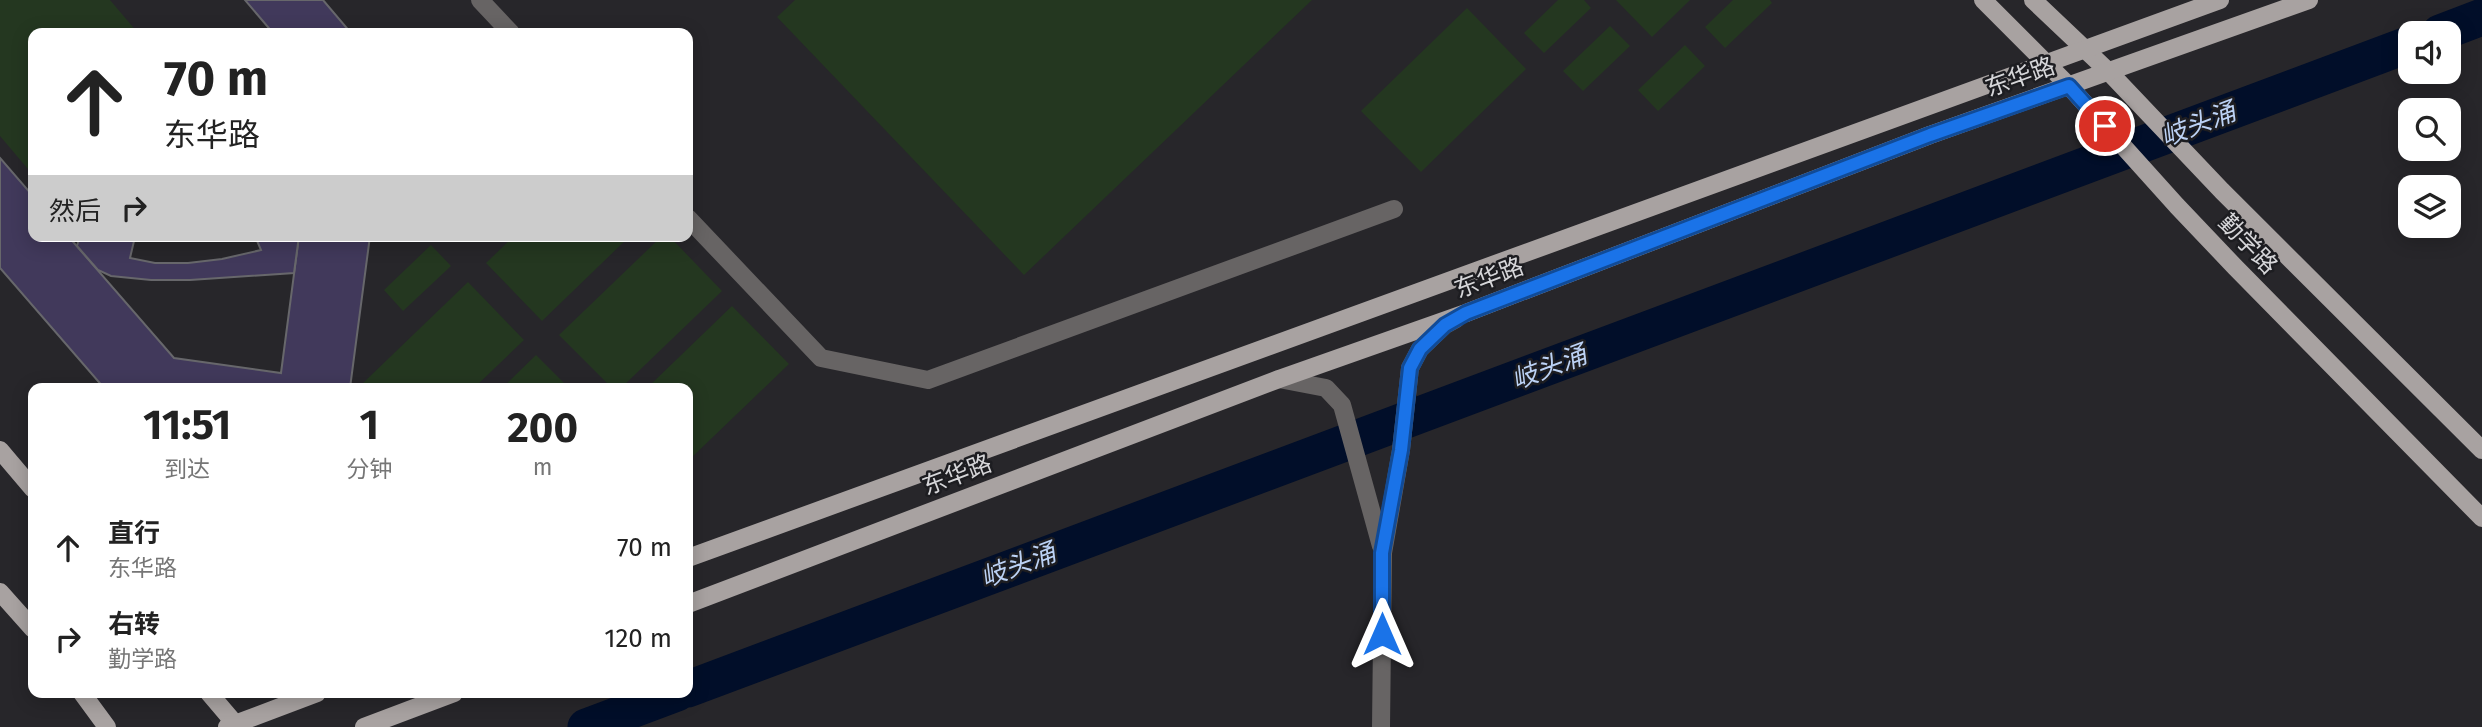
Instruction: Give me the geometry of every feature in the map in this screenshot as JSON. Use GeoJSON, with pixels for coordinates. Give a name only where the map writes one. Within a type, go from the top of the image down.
{"type":"FeatureCollection","features":[{"type":"Feature","properties":{"kind":"main road","name":"勤学路"},"geometry":{"type":"LineString","coordinates":[[1983,0],[2069,86],[2177,206],[2482,518]]}},
{"type":"Feature","properties":{"kind":"main road","name":"勤学路"},"geometry":{"type":"LineString","coordinates":[[2033,0],[2109,72],[2222,191],[2482,450]]}},
{"type":"Feature","properties":{"kind":"main road","name":"东华路"},"geometry":{"type":"LineString","coordinates":[[693,556],[2220,0]]}},
{"type":"Feature","properties":{"kind":"main road","name":"东华路"},"geometry":{"type":"LineString","coordinates":[[693,602],[1279,379],[1466,313],[1930,135],[2309,0]]}},
{"type":"Feature","properties":{"kind":"main road"},"geometry":{"type":"LineString","coordinates":[[0,450],[28,483]]}},
{"type":"Feature","properties":{"kind":"main road"},"geometry":{"type":"LineString","coordinates":[[0,592],[28,623]]}},
{"type":"Feature","properties":{"kind":"main road"},"geometry":{"type":"LineString","coordinates":[[86,698],[107,727]]}},
{"type":"Feature","properties":{"kind":"main road"},"geometry":{"type":"LineString","coordinates":[[213,698],[233,726],[304,698]]}},
{"type":"Feature","properties":{"kind":"main road"},"geometry":{"type":"LineString","coordinates":[[364,727],[441,698]]}},
{"type":"Feature","properties":{"kind":"street"},"geometry":{"type":"LineString","coordinates":[[480,0],[507,28]]}},
{"type":"Feature","properties":{"kind":"street"},"geometry":{"type":"LineString","coordinates":[[693,223],[821,358],[928,380],[1394,209]]}},
{"type":"Feature","properties":{"kind":"street"},"geometry":{"type":"LineString","coordinates":[[1381,727],[1382,553],[1401,450],[1410,368],[1420,349],[1445,325],[1466,313]]}},
{"type":"Feature","properties":{"kind":"street"},"geometry":{"type":"LineString","coordinates":[[1279,379],[1326,388],[1342,405],[1382,553]]}},
{"type":"Feature","properties":{"kind":"green space"},"geometry":{"type":"Polygon","coordinates":[[[0,0],[110,0],[134,28],[28,28],[28,169],[0,136],[0,0]]]}},
{"type":"Feature","properties":{"kind":"green space"},"geometry":{"type":"Polygon","coordinates":[[[795,0],[1312,0],[1024,275],[777,17],[795,0]]]}},
{"type":"Feature","properties":{"kind":"green space"},"geometry":{"type":"Polygon","coordinates":[[[1558,0],[1584,0],[1591,8],[1544,53],[1524,33],[1558,0]]]}},
{"type":"Feature","properties":{"kind":"green space"},"geometry":{"type":"Polygon","coordinates":[[[1616,0],[1690,0],[1652,37],[1616,0]]]}},
{"type":"Feature","properties":{"kind":"green space"},"geometry":{"type":"Polygon","coordinates":[[[1733,0],[1770,0],[1772,3],[1725,48],[1705,27],[1733,0]]]}},
{"type":"Feature","properties":{"kind":"green space"},"geometry":{"type":"Polygon","coordinates":[[[1467,8],[1526,69],[1421,172],[1361,111],[1467,8]]]}},
{"type":"Feature","properties":{"kind":"green space"},"geometry":{"type":"Polygon","coordinates":[[[1610,26],[1630,46],[1583,91],[1563,71],[1610,26]]]}},
{"type":"Feature","properties":{"kind":"green space"},"geometry":{"type":"Polygon","coordinates":[[[1685,45],[1705,66],[1658,111],[1638,90],[1685,45]]]}},
{"type":"Feature","properties":{"kind":"green space"},"geometry":{"type":"Polygon","coordinates":[[[508,242],[624,242],[542,321],[486,263],[508,242]]]}},
{"type":"Feature","properties":{"kind":"green space"},"geometry":{"type":"Polygon","coordinates":[[[656,242],[675,242],[722,291],[626,383],[607,383],[559,335],[656,242]]]}},
{"type":"Feature","properties":{"kind":"green space"},"geometry":{"type":"Polygon","coordinates":[[[431,245],[451,266],[403,311],[384,290],[431,245]]]}},
{"type":"Feature","properties":{"kind":"green space"},"geometry":{"type":"Polygon","coordinates":[[[468,282],[524,340],[479,383],[363,383],[468,282]]]}},
{"type":"Feature","properties":{"kind":"green space"},"geometry":{"type":"Polygon","coordinates":[[[732,306],[789,364],[693,456],[693,383],[652,383],[732,306]]]}},
{"type":"Feature","properties":{"kind":"green space"},"geometry":{"type":"Polygon","coordinates":[[[536,355],[564,383],[507,383],[536,355]]]}},
{"type":"Feature","properties":{"kind":"building"},"geometry":{"type":"Polygon","coordinates":[[[245,0],[323,0],[347,28],[269,28],[245,0]]]}},
{"type":"Feature","properties":{"kind":"building"},"geometry":{"type":"Polygon","coordinates":[[[0,158],[28,190],[28,242],[73,242],[174,358],[281,373],[298,242],[369,242],[351,383],[100,383],[0,268],[0,158]]]}},
{"type":"Feature","properties":{"kind":"building"},"geometry":{"type":"Polygon","coordinates":[[[78,242],[134,242],[130,258],[155,263],[188,263],[261,250],[258,242],[298,242],[294,273],[190,280],[111,276],[98,270],[77,246],[78,242]]]}},
{"type":"Feature","properties":{"kind":"waterway","name":"岐头涌"},"geometry":{"type":"LineString","coordinates":[[2461,25],[2482,17]]}},
{"type":"Feature","properties":{"kind":"waterway","name":"岐头涌"},"geometry":{"type":"LineString","coordinates":[[693,687],[2398,48]]}},
{"type":"Feature","properties":{"kind":"waterway","name":"岐头涌"},"geometry":{"type":"LineString","coordinates":[[586,727],[664,698]]}},
{"type":"Feature","properties":{"kind":"route"},"geometry":{"type":"LineString","coordinates":[[1382,634],[1382,553],[1401,450],[1410,368],[1420,349],[1445,325],[1466,313],[1904,145],[2069,86],[2105,126]]}}]}
